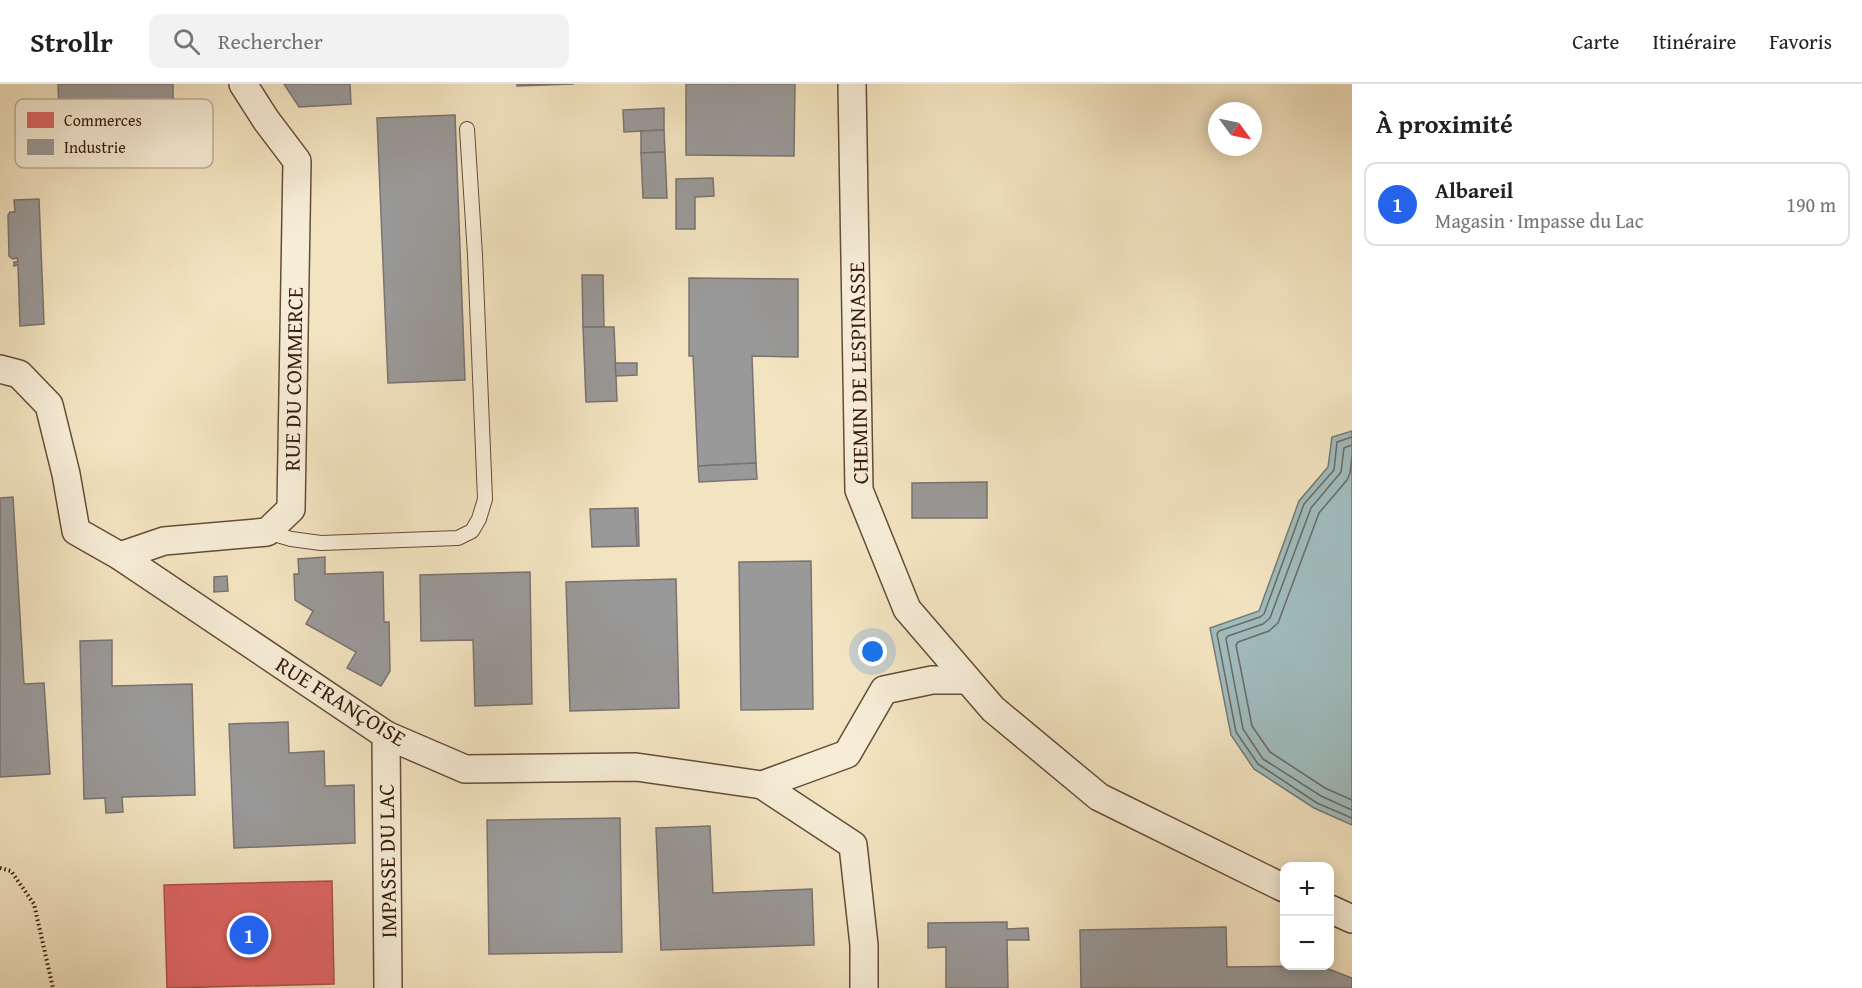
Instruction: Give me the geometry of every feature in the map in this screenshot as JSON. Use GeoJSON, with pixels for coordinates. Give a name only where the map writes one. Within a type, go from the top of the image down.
{"type":"FeatureCollection","features":[{"type":"Feature","properties":{"kind":"street","name":"RUE DU COMMERCE"},"geometry":{"type":"LineString","coordinates":[[243,84],[266,120],[297,161],[291,509],[267,532]]}},
{"type":"Feature","properties":{"kind":"street","name":"CHEMIN DE LESPINASSE"},"geometry":{"type":"LineString","coordinates":[[852,84],[859,490],[907,609],[993,710],[1100,797],[1280,886]]}},
{"type":"Feature","properties":{"kind":"street","name":"RUE FRANÇOISE"},"geometry":{"type":"LineString","coordinates":[[0,369],[19,374],[49,405],[66,474],[76,531],[120,556],[386,735],[465,769],[636,767],[762,785],[847,754],[884,690],[932,680],[966,680]]}},
{"type":"Feature","properties":{"kind":"street"},"geometry":{"type":"LineString","coordinates":[[120,556],[164,541],[267,532]]}},
{"type":"Feature","properties":{"kind":"street","name":"IMPASSE DU LAC"},"geometry":{"type":"LineString","coordinates":[[386,735],[388,988]]}},
{"type":"Feature","properties":{"kind":"street"},"geometry":{"type":"LineString","coordinates":[[762,785],[853,845],[864,945],[864,988]]}},
{"type":"Feature","properties":{"kind":"street"},"geometry":{"type":"LineString","coordinates":[[1334,911],[1352,920]]}},
{"type":"Feature","properties":{"kind":"lane"},"geometry":{"type":"LineString","coordinates":[[267,532],[291,539],[321,543],[458,538],[472,531],[479,519],[485,499],[475,255],[467,129]]}},
{"type":"Feature","properties":{"kind":"path"},"geometry":{"type":"LineString","coordinates":[[0,868],[11,871],[34,904],[53,988]]}},
{"type":"Feature","properties":{"kind":"water"},"geometry":{"type":"Polygon","coordinates":[[[1352,431],[1352,825],[1314,808],[1254,769],[1231,735],[1210,628],[1259,611],[1299,501],[1328,467],[1332,437],[1352,431]]]}},
{"type":"Feature","properties":{"kind":"building: Commerces"},"geometry":{"type":"Polygon","coordinates":[[[332,881],[334,984],[167,988],[164,885],[332,881]]]}},
{"type":"Feature","properties":{"kind":"building: Industrie"},"geometry":{"type":"Polygon","coordinates":[[[58,84],[173,84],[173,99],[59,99],[58,84]]]}},
{"type":"Feature","properties":{"kind":"building: Industrie"},"geometry":{"type":"Polygon","coordinates":[[[284,84],[350,84],[351,104],[299,107],[284,84]]]}},
{"type":"Feature","properties":{"kind":"building: Industrie"},"geometry":{"type":"Polygon","coordinates":[[[517,84],[574,84],[517,86],[517,84]]]}},
{"type":"Feature","properties":{"kind":"building: Industrie"},"geometry":{"type":"Polygon","coordinates":[[[686,84],[795,84],[794,156],[686,155],[686,84]]]}},
{"type":"Feature","properties":{"kind":"building: Industrie"},"geometry":{"type":"Polygon","coordinates":[[[664,108],[664,130],[624,132],[623,110],[664,108]]]}},
{"type":"Feature","properties":{"kind":"building: Industrie"},"geometry":{"type":"Polygon","coordinates":[[[455,115],[465,380],[388,383],[377,118],[455,115]]]}},
{"type":"Feature","properties":{"kind":"building: Industrie"},"geometry":{"type":"Polygon","coordinates":[[[664,130],[665,152],[641,153],[641,131],[664,130]]]}},
{"type":"Feature","properties":{"kind":"building: Industrie"},"geometry":{"type":"Polygon","coordinates":[[[665,152],[667,198],[643,198],[641,153],[665,152]]]}},
{"type":"Feature","properties":{"kind":"building: Industrie"},"geometry":{"type":"Polygon","coordinates":[[[713,178],[714,196],[695,197],[695,229],[676,229],[676,179],[713,178]]]}},
{"type":"Feature","properties":{"kind":"building: Industrie"},"geometry":{"type":"Polygon","coordinates":[[[39,199],[44,324],[20,326],[18,265],[14,266],[14,262],[18,262],[17,258],[13,259],[9,256],[8,215],[10,212],[15,212],[14,200],[39,199]]]}},
{"type":"Feature","properties":{"kind":"building: Industrie"},"geometry":{"type":"Polygon","coordinates":[[[582,275],[603,275],[604,327],[583,327],[582,275]]]}},
{"type":"Feature","properties":{"kind":"building: Industrie"},"geometry":{"type":"Polygon","coordinates":[[[689,278],[798,279],[798,357],[752,356],[756,463],[698,466],[693,356],[689,356],[689,278]]]}},
{"type":"Feature","properties":{"kind":"building: Industrie"},"geometry":{"type":"Polygon","coordinates":[[[583,327],[614,327],[617,401],[586,402],[583,327]]]}},
{"type":"Feature","properties":{"kind":"building: Industrie"},"geometry":{"type":"Polygon","coordinates":[[[615,363],[637,363],[637,375],[616,376],[615,363]]]}},
{"type":"Feature","properties":{"kind":"building: Industrie"},"geometry":{"type":"Polygon","coordinates":[[[756,463],[757,479],[699,482],[698,466],[756,463]]]}},
{"type":"Feature","properties":{"kind":"building: Industrie"},"geometry":{"type":"Polygon","coordinates":[[[987,482],[987,518],[912,518],[912,483],[987,482]]]}},
{"type":"Feature","properties":{"kind":"building: Industrie"},"geometry":{"type":"Polygon","coordinates":[[[13,497],[24,684],[44,683],[50,774],[0,777],[0,498],[13,497]]]}},
{"type":"Feature","properties":{"kind":"building: Industrie"},"geometry":{"type":"Polygon","coordinates":[[[635,508],[637,546],[592,547],[590,509],[635,508]]]}},
{"type":"Feature","properties":{"kind":"building: Industrie"},"geometry":{"type":"Polygon","coordinates":[[[635,508],[638,508],[639,546],[637,546],[635,508]]]}},
{"type":"Feature","properties":{"kind":"building: Industrie"},"geometry":{"type":"Polygon","coordinates":[[[325,557],[325,574],[383,572],[384,622],[389,622],[390,671],[381,686],[347,668],[356,652],[306,624],[313,611],[295,600],[294,574],[299,574],[298,559],[325,557]]]}},
{"type":"Feature","properties":{"kind":"building: Industrie"},"geometry":{"type":"Polygon","coordinates":[[[811,561],[813,709],[741,710],[739,562],[811,561]]]}},
{"type":"Feature","properties":{"kind":"building: Industrie"},"geometry":{"type":"Polygon","coordinates":[[[530,572],[532,704],[475,706],[473,640],[421,641],[420,575],[530,572]]]}},
{"type":"Feature","properties":{"kind":"building: Industrie"},"geometry":{"type":"Polygon","coordinates":[[[227,576],[228,591],[214,592],[214,577],[227,576]]]}},
{"type":"Feature","properties":{"kind":"building: Industrie"},"geometry":{"type":"Polygon","coordinates":[[[676,579],[679,708],[570,711],[566,582],[676,579]]]}},
{"type":"Feature","properties":{"kind":"building: Industrie"},"geometry":{"type":"Polygon","coordinates":[[[112,640],[112,686],[192,684],[195,795],[122,797],[123,812],[106,813],[105,798],[84,799],[80,641],[112,640]]]}},
{"type":"Feature","properties":{"kind":"building: Industrie"},"geometry":{"type":"Polygon","coordinates":[[[288,722],[289,753],[324,751],[325,786],[354,785],[355,843],[234,848],[229,724],[288,722]]]}},
{"type":"Feature","properties":{"kind":"building: Industrie"},"geometry":{"type":"Polygon","coordinates":[[[620,818],[622,952],[489,954],[487,820],[620,818]]]}},
{"type":"Feature","properties":{"kind":"building: Industrie"},"geometry":{"type":"Polygon","coordinates":[[[710,826],[713,893],[812,889],[814,945],[661,950],[656,828],[710,826]]]}},
{"type":"Feature","properties":{"kind":"building: Industrie"},"geometry":{"type":"Polygon","coordinates":[[[1007,922],[1007,929],[1028,928],[1029,940],[1007,940],[1008,988],[946,988],[946,947],[928,948],[928,923],[1007,922]]]}},
{"type":"Feature","properties":{"kind":"building: Industrie"},"geometry":{"type":"Polygon","coordinates":[[[1226,927],[1227,967],[1280,966],[1280,970],[1331,970],[1352,978],[1352,988],[1081,988],[1080,930],[1226,927]]]}},
{"type":"Feature","properties":{"kind":"place","name":"Albareil"},"geometry":{"type":"Point","coordinates":[249,935]}}]}
